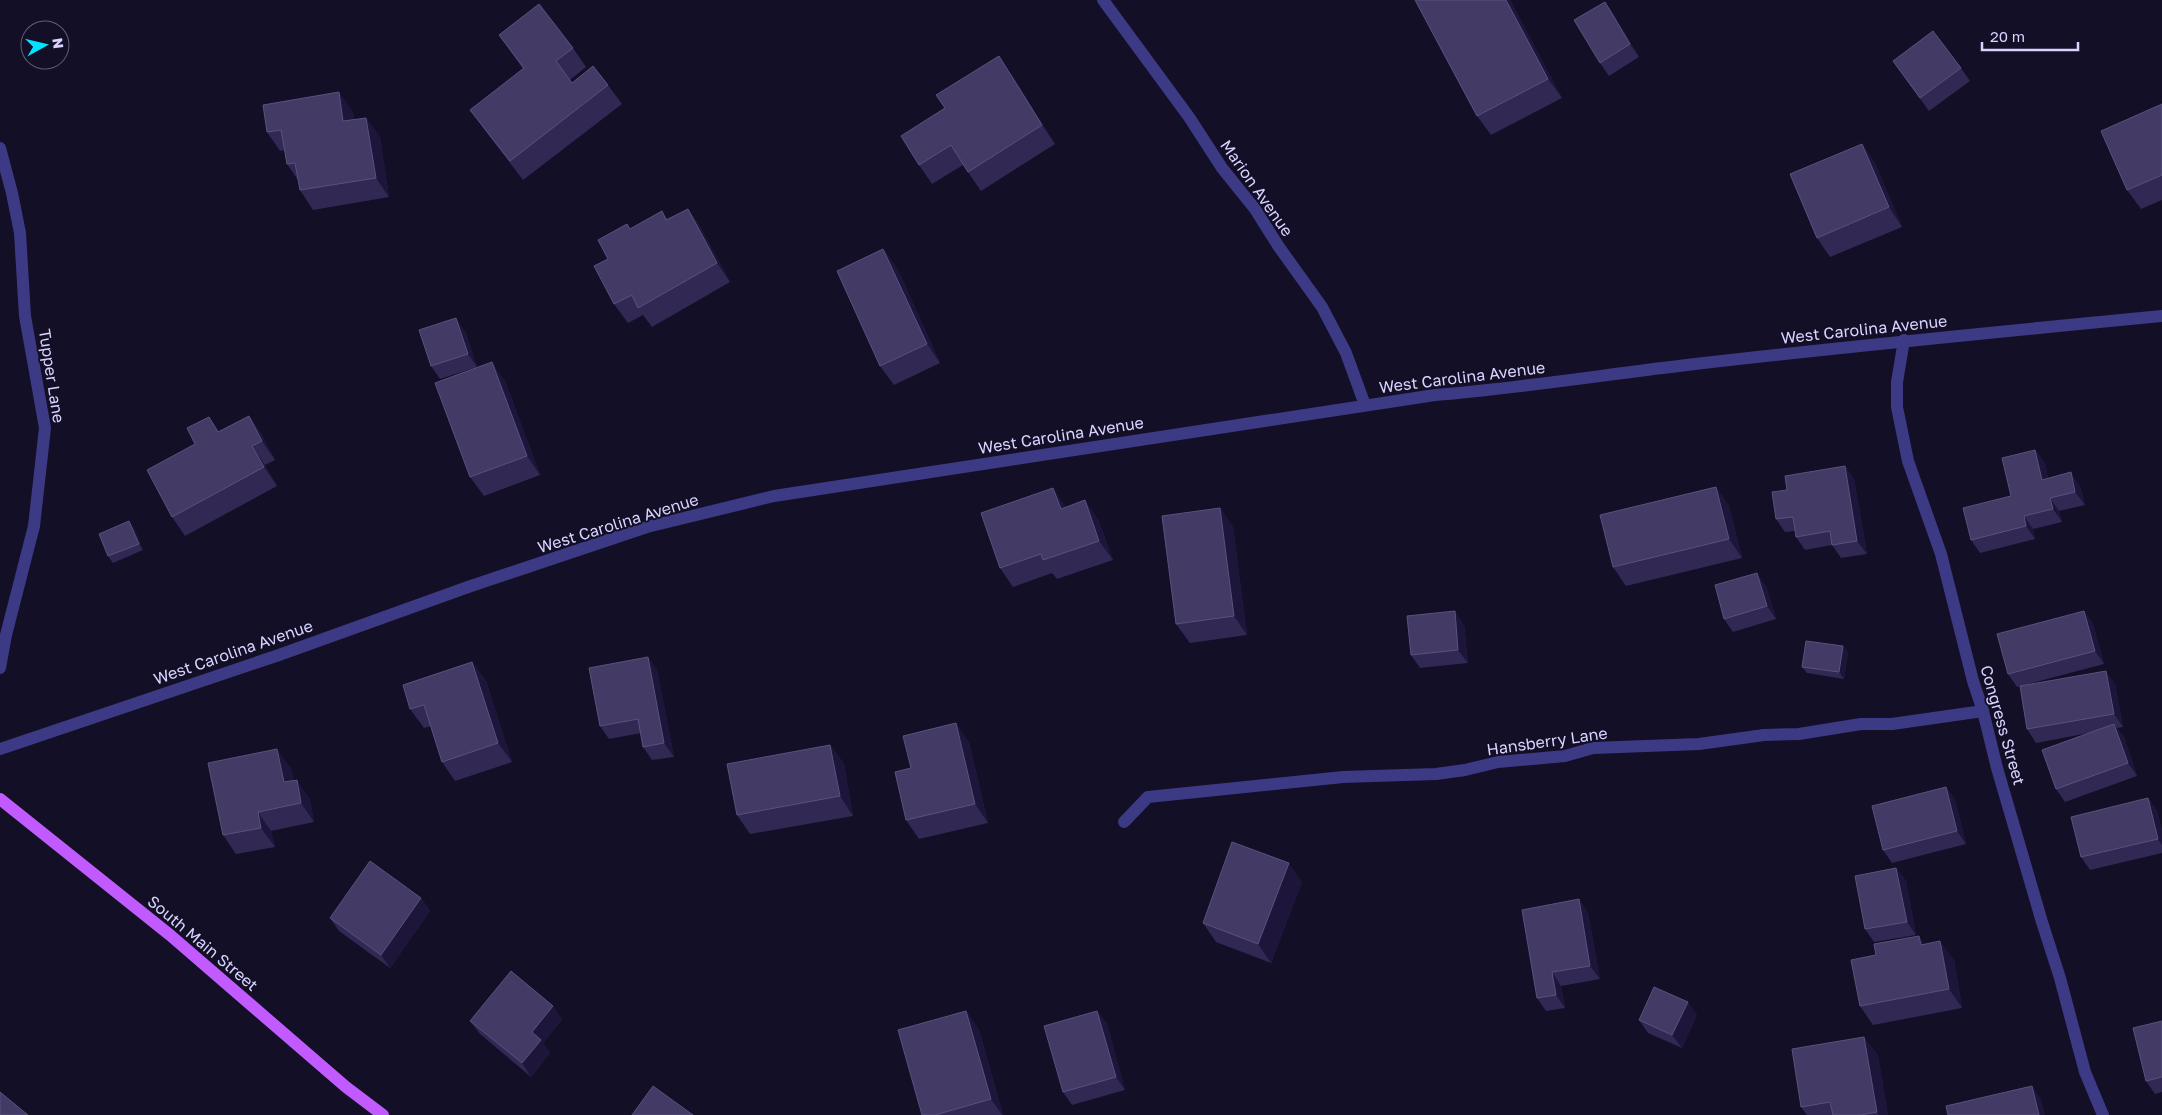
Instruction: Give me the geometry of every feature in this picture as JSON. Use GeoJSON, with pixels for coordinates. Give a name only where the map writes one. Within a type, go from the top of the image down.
{"type":"FeatureCollection","features":[{"type":"Feature","properties":{"kind":"main road","name":"South Main Street"},"geometry":{"type":"LineString","coordinates":[[0,799],[170,935],[346,1087],[383,1115]]}},
{"type":"Feature","properties":{"kind":"street","name":"Marion Avenue"},"geometry":{"type":"LineString","coordinates":[[1103,0],[1189,117],[1222,168],[1255,209],[1279,247],[1322,307],[1346,352],[1366,405]]}},
{"type":"Feature","properties":{"kind":"street","name":"Tupper Lane"},"geometry":{"type":"LineString","coordinates":[[0,148],[20,233],[25,316],[45,428],[34,526],[6,634],[0,668]]}},
{"type":"Feature","properties":{"kind":"street","name":"West Carolina Avenue"},"geometry":{"type":"LineString","coordinates":[[0,750],[279,655],[468,587],[647,527],[774,496],[1435,396],[1507,389],[1645,370],[1904,340],[2162,316]]}},
{"type":"Feature","properties":{"kind":"street","name":"Congress Street"},"geometry":{"type":"LineString","coordinates":[[1904,340],[1897,382],[1897,407],[1908,461],[1941,554],[1997,768],[2085,1072],[2103,1115]]}},
{"type":"Feature","properties":{"kind":"street","name":"Hansberry Lane"},"geometry":{"type":"LineString","coordinates":[[1124,822],[1148,797],[1343,777],[1436,774],[1465,770],[1498,762],[1565,756],[1592,748],[1699,744],[1764,735],[1799,734],[1862,724],[1892,724],[1983,711]]}},
{"type":"Feature","properties":{"kind":"building"},"geometry":{"type":"Polygon","coordinates":[[[1415,0],[1506,0],[1548,79],[1477,116],[1415,0]]]}},
{"type":"Feature","properties":{"kind":"building"},"geometry":{"type":"Polygon","coordinates":[[[1605,2],[1630,44],[1600,63],[1574,20],[1605,2]]]}},
{"type":"Feature","properties":{"kind":"building"},"geometry":{"type":"Polygon","coordinates":[[[539,4],[573,48],[556,61],[572,83],[593,66],[608,85],[510,161],[470,110],[524,68],[499,35],[539,4]]]}},
{"type":"Feature","properties":{"kind":"building"},"geometry":{"type":"Polygon","coordinates":[[[1933,31],[1961,68],[1920,98],[1893,61],[1933,31]]]}},
{"type":"Feature","properties":{"kind":"building"},"geometry":{"type":"Polygon","coordinates":[[[999,56],[1042,125],[968,172],[951,145],[919,165],[901,136],[945,108],[936,95],[999,56]]]}},
{"type":"Feature","properties":{"kind":"building"},"geometry":{"type":"Polygon","coordinates":[[[339,92],[343,121],[366,118],[376,178],[300,190],[295,163],[287,164],[281,130],[267,132],[263,105],[339,92]]]}},
{"type":"Feature","properties":{"kind":"building"},"geometry":{"type":"Polygon","coordinates":[[[2162,104],[2162,175],[2127,190],[2101,131],[2162,104]]]}},
{"type":"Feature","properties":{"kind":"building"},"geometry":{"type":"Polygon","coordinates":[[[1862,144],[1889,207],[1817,238],[1790,174],[1862,144]]]}},
{"type":"Feature","properties":{"kind":"building"},"geometry":{"type":"Polygon","coordinates":[[[688,209],[717,263],[638,308],[632,295],[614,304],[594,266],[608,259],[598,240],[627,224],[630,229],[662,211],[666,220],[688,209]]]}},
{"type":"Feature","properties":{"kind":"building"},"geometry":{"type":"Polygon","coordinates":[[[883,249],[927,344],[880,366],[837,271],[883,249]]]}},
{"type":"Feature","properties":{"kind":"building"},"geometry":{"type":"Polygon","coordinates":[[[456,318],[468,354],[431,366],[419,330],[456,318]]]}},
{"type":"Feature","properties":{"kind":"building"},"geometry":{"type":"Polygon","coordinates":[[[492,362],[527,456],[470,477],[435,383],[492,362]]]}},
{"type":"Feature","properties":{"kind":"building"},"geometry":{"type":"Polygon","coordinates":[[[249,416],[262,441],[252,446],[264,467],[172,517],[147,470],[195,444],[187,428],[209,417],[218,432],[249,416]]]}},
{"type":"Feature","properties":{"kind":"building"},"geometry":{"type":"Polygon","coordinates":[[[2035,450],[2042,480],[2071,472],[2075,492],[2050,498],[2053,509],[2024,516],[2026,526],[1971,540],[1963,508],[2011,496],[2002,458],[2035,450]]]}},
{"type":"Feature","properties":{"kind":"building"},"geometry":{"type":"Polygon","coordinates":[[[1845,466],[1857,541],[1832,545],[1830,531],[1796,537],[1793,517],[1776,519],[1772,492],[1787,490],[1785,476],[1845,466]]]}},
{"type":"Feature","properties":{"kind":"building"},"geometry":{"type":"Polygon","coordinates":[[[1716,487],[1729,539],[1613,567],[1600,515],[1716,487]]]}},
{"type":"Feature","properties":{"kind":"building"},"geometry":{"type":"Polygon","coordinates":[[[1053,488],[1061,509],[1085,500],[1099,541],[1043,560],[1041,554],[1000,568],[981,513],[1053,488]]]}},
{"type":"Feature","properties":{"kind":"building"},"geometry":{"type":"Polygon","coordinates":[[[1220,508],[1234,616],[1176,624],[1162,516],[1220,508]]]}},
{"type":"Feature","properties":{"kind":"building"},"geometry":{"type":"Polygon","coordinates":[[[129,521],[139,544],[108,556],[99,534],[129,521]]]}},
{"type":"Feature","properties":{"kind":"building"},"geometry":{"type":"Polygon","coordinates":[[[1757,573],[1767,606],[1724,619],[1715,585],[1757,573]]]}},
{"type":"Feature","properties":{"kind":"building"},"geometry":{"type":"Polygon","coordinates":[[[1455,611],[1458,650],[1411,655],[1407,616],[1455,611]]]}},
{"type":"Feature","properties":{"kind":"building"},"geometry":{"type":"Polygon","coordinates":[[[2084,611],[2095,651],[2008,674],[1997,634],[2084,611]]]}},
{"type":"Feature","properties":{"kind":"building"},"geometry":{"type":"Polygon","coordinates":[[[1806,641],[1843,646],[1839,672],[1802,667],[1806,641]]]}},
{"type":"Feature","properties":{"kind":"building"},"geometry":{"type":"Polygon","coordinates":[[[648,657],[664,743],[643,747],[638,719],[600,726],[589,668],[648,657]]]}},
{"type":"Feature","properties":{"kind":"building"},"geometry":{"type":"Polygon","coordinates":[[[472,662],[498,743],[442,762],[424,705],[410,709],[403,685],[472,662]]]}},
{"type":"Feature","properties":{"kind":"building"},"geometry":{"type":"Polygon","coordinates":[[[2106,671],[2114,714],[2027,729],[2020,686],[2106,671]]]}},
{"type":"Feature","properties":{"kind":"building"},"geometry":{"type":"Polygon","coordinates":[[[956,723],[975,804],[906,820],[895,772],[911,768],[903,736],[956,723]]]}},
{"type":"Feature","properties":{"kind":"building"},"geometry":{"type":"Polygon","coordinates":[[[2114,724],[2128,763],[2056,789],[2042,750],[2114,724]]]}},
{"type":"Feature","properties":{"kind":"building"},"geometry":{"type":"Polygon","coordinates":[[[830,745],[840,796],[737,815],[727,764],[830,745]]]}},
{"type":"Feature","properties":{"kind":"building"},"geometry":{"type":"Polygon","coordinates":[[[277,749],[284,782],[297,780],[301,803],[258,812],[261,828],[223,835],[208,763],[277,749]]]}},
{"type":"Feature","properties":{"kind":"building"},"geometry":{"type":"Polygon","coordinates":[[[1946,787],[1957,831],[1883,850],[1872,806],[1946,787]]]}},
{"type":"Feature","properties":{"kind":"building"},"geometry":{"type":"Polygon","coordinates":[[[2148,798],[2158,839],[2081,857],[2071,817],[2148,798]]]}},
{"type":"Feature","properties":{"kind":"building"},"geometry":{"type":"Polygon","coordinates":[[[1232,842],[1289,863],[1258,944],[1203,923],[1232,842]]]}},
{"type":"Feature","properties":{"kind":"building"},"geometry":{"type":"Polygon","coordinates":[[[370,861],[421,898],[381,955],[330,918],[370,861]]]}},
{"type":"Feature","properties":{"kind":"building"},"geometry":{"type":"Polygon","coordinates":[[[1896,868],[1907,922],[1865,929],[1855,876],[1896,868]]]}},
{"type":"Feature","properties":{"kind":"building"},"geometry":{"type":"Polygon","coordinates":[[[1579,899],[1590,966],[1552,972],[1556,995],[1537,998],[1522,910],[1579,899]]]}},
{"type":"Feature","properties":{"kind":"building"},"geometry":{"type":"Polygon","coordinates":[[[1919,936],[1921,945],[1940,941],[1949,989],[1860,1006],[1851,960],[1876,955],[1874,944],[1919,936]]]}},
{"type":"Feature","properties":{"kind":"building"},"geometry":{"type":"Polygon","coordinates":[[[511,971],[553,1006],[532,1032],[541,1040],[522,1063],[470,1021],[511,971]]]}},
{"type":"Feature","properties":{"kind":"building"},"geometry":{"type":"Polygon","coordinates":[[[1654,987],[1688,1002],[1672,1035],[1639,1020],[1654,987]]]}},
{"type":"Feature","properties":{"kind":"building"},"geometry":{"type":"Polygon","coordinates":[[[966,1011],[991,1099],[935,1115],[922,1115],[898,1030],[966,1011]]]}},
{"type":"Feature","properties":{"kind":"building"},"geometry":{"type":"Polygon","coordinates":[[[1097,1011],[1116,1077],[1063,1092],[1044,1026],[1097,1011]]]}},
{"type":"Feature","properties":{"kind":"building"},"geometry":{"type":"Polygon","coordinates":[[[2162,1021],[2162,1077],[2146,1081],[2133,1028],[2162,1021]]]}},
{"type":"Feature","properties":{"kind":"building"},"geometry":{"type":"Polygon","coordinates":[[[1864,1037],[1877,1112],[1861,1115],[1833,1115],[1830,1102],[1801,1107],[1792,1049],[1864,1037]]]}},
{"type":"Feature","properties":{"kind":"building"},"geometry":{"type":"Polygon","coordinates":[[[653,1086],[693,1115],[632,1115],[653,1086]]]}},
{"type":"Feature","properties":{"kind":"building"},"geometry":{"type":"Polygon","coordinates":[[[2032,1086],[2039,1115],[1948,1115],[1946,1106],[2032,1086]]]}},
{"type":"Feature","properties":{"kind":"building"},"geometry":{"type":"Polygon","coordinates":[[[0,1092],[28,1115],[0,1115],[0,1092]]]}}]}
